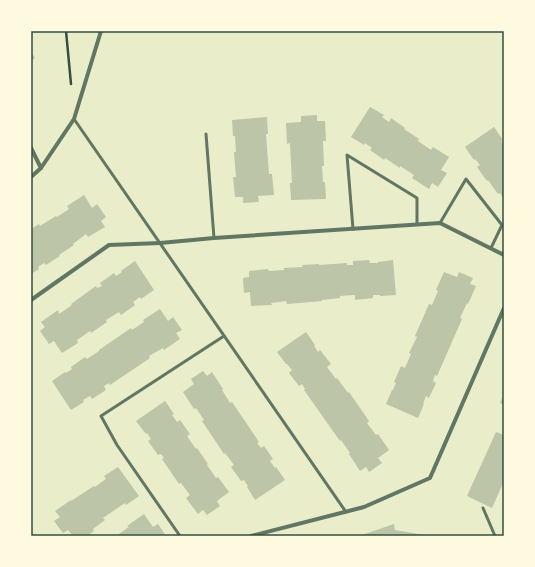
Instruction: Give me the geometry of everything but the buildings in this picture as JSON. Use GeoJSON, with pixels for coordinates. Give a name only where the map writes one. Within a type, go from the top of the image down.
{"type":"FeatureCollection","features":[{"type":"Feature","properties":{"kind":"street"},"geometry":{"type":"LineString","coordinates":[[31,177],[41,168],[74,119],[101,31]]}},
{"type":"Feature","properties":{"kind":"street"},"geometry":{"type":"LineString","coordinates":[[31,148],[41,168]]}},
{"type":"Feature","properties":{"kind":"street"},"geometry":{"type":"LineString","coordinates":[[31,300],[109,245],[160,243],[440,223],[504,255]]}},
{"type":"Feature","properties":{"kind":"street"},"geometry":{"type":"LineString","coordinates":[[251,536],[364,507],[430,478],[504,308]]}},
{"type":"Feature","properties":{"kind":"lane"},"geometry":{"type":"LineString","coordinates":[[74,119],[346,512]]}},
{"type":"Feature","properties":{"kind":"lane"},"geometry":{"type":"LineString","coordinates":[[206,134],[214,238]]}},
{"type":"Feature","properties":{"kind":"lane"},"geometry":{"type":"LineString","coordinates":[[353,229],[348,155],[417,198],[417,224]]}},
{"type":"Feature","properties":{"kind":"lane"},"geometry":{"type":"LineString","coordinates":[[440,223],[466,179],[502,225],[491,248]]}},
{"type":"Feature","properties":{"kind":"lane"},"geometry":{"type":"LineString","coordinates":[[180,536],[117,445],[101,416],[224,336]]}},
{"type":"Feature","properties":{"kind":"lane"},"geometry":{"type":"LineString","coordinates":[[482,508],[495,536]]}},
{"type":"Feature","properties":{"kind":"path"},"geometry":{"type":"LineString","coordinates":[[66,31],[71,87]]}}]}
